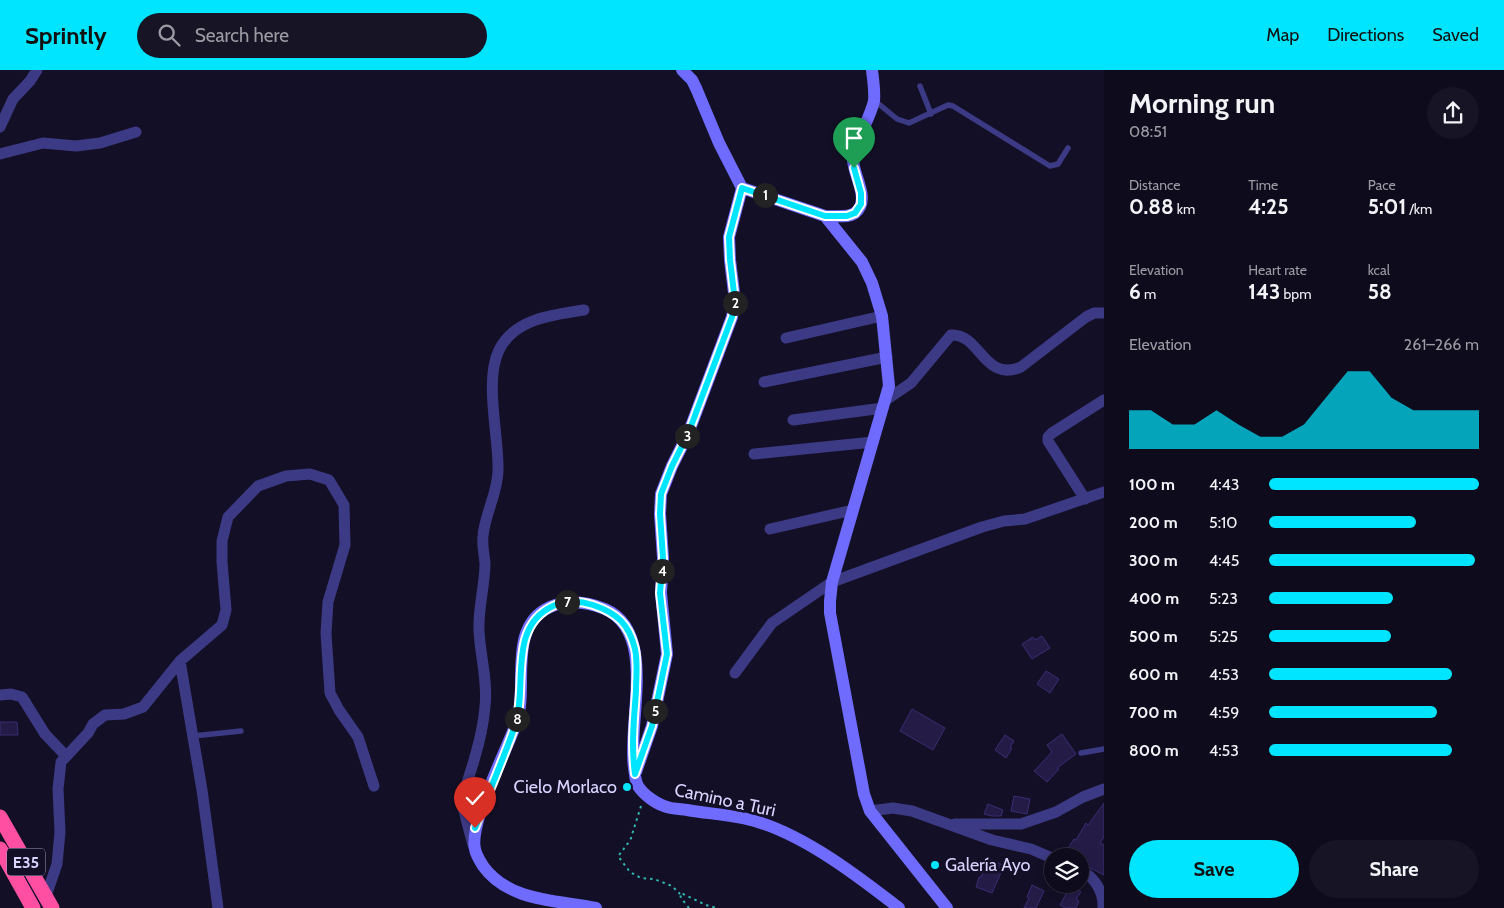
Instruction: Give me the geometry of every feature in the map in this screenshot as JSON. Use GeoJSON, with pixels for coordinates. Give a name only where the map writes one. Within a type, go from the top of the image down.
{"type":"FeatureCollection","features":[{"type":"Feature","properties":{"kind":"highway","name":"E35"},"geometry":{"type":"LineString","coordinates":[[0,817],[49,902]]}},
{"type":"Feature","properties":{"kind":"highway","name":"E35"},"geometry":{"type":"LineString","coordinates":[[0,849],[33,908]]}},
{"type":"Feature","properties":{"kind":"street"},"geometry":{"type":"LineString","coordinates":[[0,127],[13,99],[30,81],[37,70]]}},
{"type":"Feature","properties":{"kind":"street"},"geometry":{"type":"LineString","coordinates":[[635,774],[652,726],[667,654],[660,593],[663,558],[660,514],[661,494],[688,434],[732,317],[735,301],[729,237],[742,188],[721,148],[692,80],[682,70]]}},
{"type":"Feature","properties":{"kind":"street"},"geometry":{"type":"LineString","coordinates":[[742,188],[825,216],[847,216],[855,213],[861,204],[861,193],[853,157],[874,100],[872,70]]}},
{"type":"Feature","properties":{"kind":"street"},"geometry":{"type":"LineString","coordinates":[[0,154],[43,143],[76,146],[100,143],[136,132]]}},
{"type":"Feature","properties":{"kind":"street"},"geometry":{"type":"LineString","coordinates":[[825,216],[862,262],[872,283],[882,316],[889,386],[832,582],[830,613],[864,794],[870,811],[947,908]]}},
{"type":"Feature","properties":{"kind":"street"},"geometry":{"type":"LineString","coordinates":[[584,310],[539,318],[526,324],[506,340],[499,350],[493,367],[498,470],[497,486],[483,538],[485,563],[479,630],[486,687],[486,704],[483,724],[462,803],[474,849],[484,868],[503,886],[530,896],[596,908]]}},
{"type":"Feature","properties":{"kind":"street"},"geometry":{"type":"LineString","coordinates":[[793,420],[884,404],[911,384],[951,335],[963,337],[994,367],[1002,371],[1012,371],[1021,368],[1094,312],[1104,314]]}},
{"type":"Feature","properties":{"kind":"street"},"geometry":{"type":"LineString","coordinates":[[786,338],[882,316]]}},
{"type":"Feature","properties":{"kind":"street"},"geometry":{"type":"LineString","coordinates":[[764,382],[887,357]]}},
{"type":"Feature","properties":{"kind":"street"},"geometry":{"type":"LineString","coordinates":[[1085,499],[1048,441],[1048,437],[1104,400]]}},
{"type":"Feature","properties":{"kind":"street"},"geometry":{"type":"LineString","coordinates":[[754,454],[873,442]]}},
{"type":"Feature","properties":{"kind":"street"},"geometry":{"type":"LineString","coordinates":[[49,902],[57,864],[60,832],[58,789],[61,762],[88,733],[93,724],[105,715],[124,714],[143,707],[180,661],[222,625],[226,610],[222,541],[228,517],[258,486],[286,476],[310,474],[329,480],[344,505],[345,545],[328,602],[326,633],[330,693],[339,710],[358,737],[374,786]]}},
{"type":"Feature","properties":{"kind":"street"},"geometry":{"type":"LineString","coordinates":[[735,673],[772,623],[832,582],[982,527],[1004,521],[1025,519],[1104,492]]}},
{"type":"Feature","properties":{"kind":"street"},"geometry":{"type":"LineString","coordinates":[[770,529],[853,510]]}},
{"type":"Feature","properties":{"kind":"street","name":"Camino a Turi"},"geometry":{"type":"LineString","coordinates":[[474,849],[475,828],[515,726],[520,706],[521,652],[526,636],[533,622],[544,610],[556,604],[572,602],[591,604],[608,610],[621,620],[630,632],[637,668],[632,754],[637,785],[648,796],[664,806],[755,821],[782,830],[824,854],[899,908]]}},
{"type":"Feature","properties":{"kind":"street"},"geometry":{"type":"LineString","coordinates":[[180,661],[218,908]]}},
{"type":"Feature","properties":{"kind":"street"},"geometry":{"type":"LineString","coordinates":[[0,695],[11,694],[22,697],[44,734],[66,756]]}},
{"type":"Feature","properties":{"kind":"street"},"geometry":{"type":"LineString","coordinates":[[946,824],[1021,824],[1056,812],[1083,797],[1101,793]]}},
{"type":"Feature","properties":{"kind":"street"},"geometry":{"type":"LineString","coordinates":[[870,811],[893,808],[912,811],[992,840],[1031,849],[1044,855]]}},
{"type":"Feature","properties":{"kind":"street"},"geometry":{"type":"LineString","coordinates":[[1089,874],[1104,880]]}},
{"type":"Feature","properties":{"kind":"street"},"geometry":{"type":"LineString","coordinates":[[1089,877],[1101,892],[1103,908]]}},
{"type":"Feature","properties":{"kind":"lane"},"geometry":{"type":"LineString","coordinates":[[920,86],[931,114]]}},
{"type":"Feature","properties":{"kind":"lane"},"geometry":{"type":"LineString","coordinates":[[874,100],[904,122],[931,114],[948,105],[953,106],[1050,166],[1058,164],[1068,148]]}},
{"type":"Feature","properties":{"kind":"lane"},"geometry":{"type":"LineString","coordinates":[[193,736],[241,731]]}},
{"type":"Feature","properties":{"kind":"lane"},"geometry":{"type":"LineString","coordinates":[[1081,753],[1104,749]]}},
{"type":"Feature","properties":{"kind":"path"},"geometry":{"type":"LineString","coordinates":[[641,806],[630,841],[618,856],[630,872],[641,878],[654,879],[672,886],[689,908]]}},
{"type":"Feature","properties":{"kind":"path"},"geometry":{"type":"LineString","coordinates":[[680,894],[718,908]]}},
{"type":"Feature","properties":{"kind":"building"},"geometry":{"type":"Polygon","coordinates":[[[1042,636],[1050,648],[1032,659],[1022,644],[1033,637],[1035,640],[1042,636]]]}},
{"type":"Feature","properties":{"kind":"building"},"geometry":{"type":"Polygon","coordinates":[[[1046,671],[1059,679],[1050,693],[1037,684],[1046,671]]]}},
{"type":"Feature","properties":{"kind":"building"},"geometry":{"type":"Polygon","coordinates":[[[912,709],[945,728],[933,750],[900,731],[912,709]]]}},
{"type":"Feature","properties":{"kind":"building"},"geometry":{"type":"Polygon","coordinates":[[[0,722],[17,722],[18,735],[0,735],[0,722]]]}},
{"type":"Feature","properties":{"kind":"building"},"geometry":{"type":"Polygon","coordinates":[[[1062,734],[1076,754],[1057,768],[1059,769],[1047,782],[1034,771],[1052,752],[1047,745],[1062,734]]]}},
{"type":"Feature","properties":{"kind":"building"},"geometry":{"type":"Polygon","coordinates":[[[1005,735],[1014,741],[1006,758],[995,750],[1005,735]]]}},
{"type":"Feature","properties":{"kind":"building"},"geometry":{"type":"Polygon","coordinates":[[[1014,796],[1030,799],[1027,814],[1011,811],[1014,796]]]}},
{"type":"Feature","properties":{"kind":"building"},"geometry":{"type":"Polygon","coordinates":[[[1104,803],[1104,837],[1100,843],[1104,845],[1104,875],[1089,868],[1089,848],[1068,848],[1074,839],[1076,840],[1086,823],[1088,825],[1104,803]]]}},
{"type":"Feature","properties":{"kind":"building"},"geometry":{"type":"Polygon","coordinates":[[[988,804],[1003,810],[1001,816],[984,814],[988,804]]]}},
{"type":"Feature","properties":{"kind":"building"},"geometry":{"type":"Polygon","coordinates":[[[990,859],[1004,866],[992,893],[976,887],[979,877],[981,877],[990,859]]]}},
{"type":"Feature","properties":{"kind":"building"},"geometry":{"type":"Polygon","coordinates":[[[1032,885],[1044,891],[1036,908],[1024,908],[1029,898],[1027,897],[1032,885]]]}},
{"type":"Feature","properties":{"kind":"building"},"geometry":{"type":"Polygon","coordinates":[[[1067,893],[1080,893],[1076,899],[1079,901],[1076,908],[1065,908],[1060,905],[1067,893]]]}},
{"type":"Feature","properties":{"kind":"place","name":"Cielo Morlaco"},"geometry":{"type":"Point","coordinates":[627,787]}},
{"type":"Feature","properties":{"kind":"place","name":"Galería Ayo"},"geometry":{"type":"Point","coordinates":[935,865]}},
{"type":"Feature","properties":{"kind":"route"},"geometry":{"type":"LineString","coordinates":[[475,828],[515,726],[520,706],[521,652],[526,636],[533,622],[544,610],[556,604],[572,602],[591,604],[608,610],[621,620],[630,632],[637,668],[632,754],[635,774],[652,726],[667,654],[660,593],[663,558],[660,514],[661,494],[688,434],[732,317],[735,301],[729,237],[742,188],[825,216],[847,216],[855,213],[861,204],[861,193],[854,168]]}}]}
